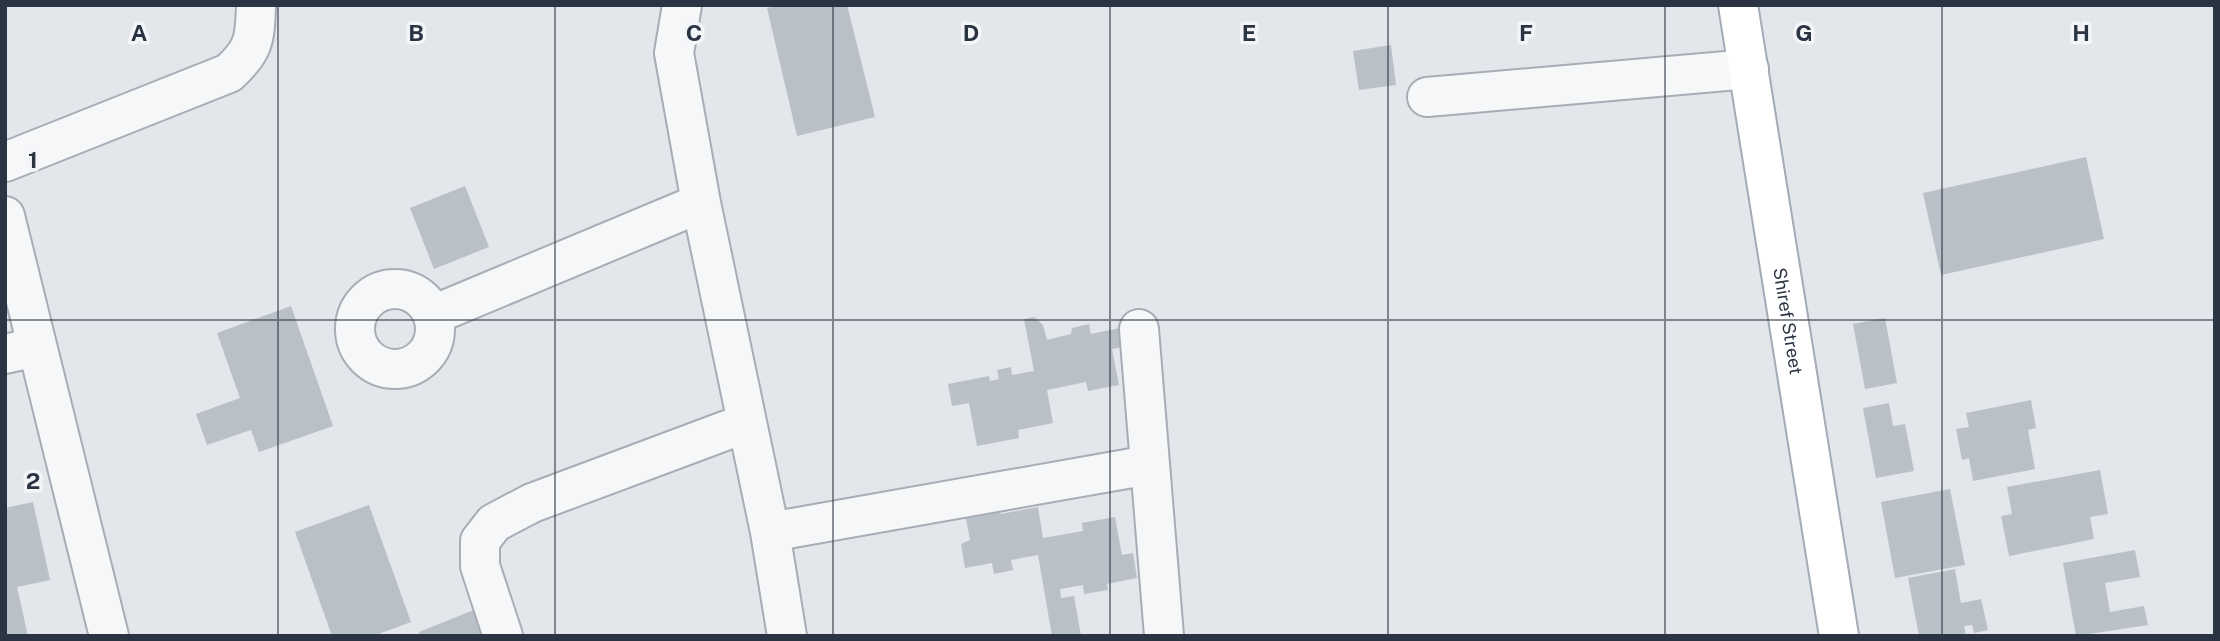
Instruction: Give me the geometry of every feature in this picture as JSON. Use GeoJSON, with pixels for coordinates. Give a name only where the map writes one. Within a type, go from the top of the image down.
{"type":"FeatureCollection","features":[{"type":"Feature","properties":{"kind":"main road","name":"Shiref Street"},"geometry":{"type":"LineString","coordinates":[[1738,5],[1839,636]]}},
{"type":"Feature","properties":{"kind":"street"},"geometry":{"type":"LineString","coordinates":[[5,162],[229,73],[247,56],[256,37],[256,5]]}},
{"type":"Feature","properties":{"kind":"street"},"geometry":{"type":"LineString","coordinates":[[682,5],[674,53],[701,203],[770,532],[788,636]]}},
{"type":"Feature","properties":{"kind":"street"},"geometry":{"type":"LineString","coordinates":[[1427,97],[1749,69]]}},
{"type":"Feature","properties":{"kind":"street"},"geometry":{"type":"LineString","coordinates":[[433,315],[701,203]]}},
{"type":"Feature","properties":{"kind":"street"},"geometry":{"type":"LineString","coordinates":[[5,216],[21,351],[109,636]]}},
{"type":"Feature","properties":{"kind":"street"},"geometry":{"type":"LineString","coordinates":[[1139,328],[1164,636]]}},
{"type":"Feature","properties":{"kind":"street"},"geometry":{"type":"LineString","coordinates":[[503,636],[480,566],[480,541],[494,523],[532,503],[746,423]]}},
{"type":"Feature","properties":{"kind":"street"},"geometry":{"type":"LineString","coordinates":[[770,532],[1149,465]]}},
{"type":"Feature","properties":{"kind":"building"},"geometry":{"type":"Polygon","coordinates":[[[778,5],[847,5],[875,117],[797,136],[767,8],[778,5]]]}},
{"type":"Feature","properties":{"kind":"building"},"geometry":{"type":"Polygon","coordinates":[[[1391,45],[1396,85],[1359,90],[1353,51],[1391,45]]]}},
{"type":"Feature","properties":{"kind":"building"},"geometry":{"type":"Polygon","coordinates":[[[2086,157],[2104,239],[1941,275],[1923,193],[2086,157]]]}},
{"type":"Feature","properties":{"kind":"building"},"geometry":{"type":"Polygon","coordinates":[[[465,186],[489,247],[434,269],[410,208],[465,186]]]}},
{"type":"Feature","properties":{"kind":"building"},"geometry":{"type":"Polygon","coordinates":[[[291,306],[333,426],[259,452],[251,430],[207,445],[196,414],[240,398],[217,333],[291,306]]]}},
{"type":"Feature","properties":{"kind":"building"},"geometry":{"type":"Polygon","coordinates":[[[1034,317],[1043,325],[1047,340],[1071,334],[1072,328],[1089,324],[1091,334],[1120,328],[1124,347],[1112,349],[1119,385],[1088,391],[1086,382],[1047,390],[1053,423],[1018,430],[1019,438],[977,446],[969,403],[952,406],[948,384],[989,376],[990,381],[999,379],[997,370],[1011,367],[1012,375],[1034,371],[1024,319],[1034,317]]]}},
{"type":"Feature","properties":{"kind":"building"},"geometry":{"type":"Polygon","coordinates":[[[1885,318],[1897,383],[1865,389],[1853,324],[1885,318]]]}},
{"type":"Feature","properties":{"kind":"building"},"geometry":{"type":"Polygon","coordinates":[[[2031,400],[2036,428],[2028,430],[2035,469],[1973,481],[1969,458],[1962,460],[1956,429],[1969,427],[1966,413],[2031,400]]]}},
{"type":"Feature","properties":{"kind":"building"},"geometry":{"type":"Polygon","coordinates":[[[1889,403],[1893,426],[1905,424],[1914,471],[1876,478],[1863,408],[1889,403]]]}},
{"type":"Feature","properties":{"kind":"building"},"geometry":{"type":"Polygon","coordinates":[[[2100,470],[2108,514],[2090,517],[2094,539],[2009,556],[2001,516],[2012,514],[2007,487],[2100,470]]]}},
{"type":"Feature","properties":{"kind":"building"},"geometry":{"type":"Polygon","coordinates":[[[1950,489],[1965,565],[1895,578],[1881,502],[1950,489]]]}},
{"type":"Feature","properties":{"kind":"building"},"geometry":{"type":"Polygon","coordinates":[[[33,502],[50,580],[17,587],[28,636],[5,636],[5,508],[33,502]]]}},
{"type":"Feature","properties":{"kind":"building"},"geometry":{"type":"Polygon","coordinates":[[[998,503],[1000,514],[1038,507],[1043,538],[1083,531],[1082,523],[1115,517],[1122,555],[1133,553],[1137,578],[1107,584],[1108,590],[1084,594],[1083,585],[1060,589],[1061,598],[1074,596],[1081,636],[1052,636],[1038,555],[1011,560],[1013,570],[994,574],[992,563],[965,568],[961,544],[970,540],[964,508],[998,503]]]}},
{"type":"Feature","properties":{"kind":"building"},"geometry":{"type":"Polygon","coordinates":[[[369,505],[411,622],[373,636],[332,636],[295,532],[369,505]]]}},
{"type":"Feature","properties":{"kind":"building"},"geometry":{"type":"Polygon","coordinates":[[[2135,550],[2140,577],[2105,583],[2110,612],[2144,606],[2148,625],[2076,636],[2063,563],[2135,550]]]}},
{"type":"Feature","properties":{"kind":"building"},"geometry":{"type":"Polygon","coordinates":[[[1955,569],[1961,603],[1981,599],[1988,630],[1974,633],[1972,625],[1964,626],[1966,636],[1919,636],[1908,578],[1955,569]]]}},
{"type":"Feature","properties":{"kind":"building"},"geometry":{"type":"Polygon","coordinates":[[[479,608],[490,636],[420,636],[419,632],[479,608]]]}}]}
